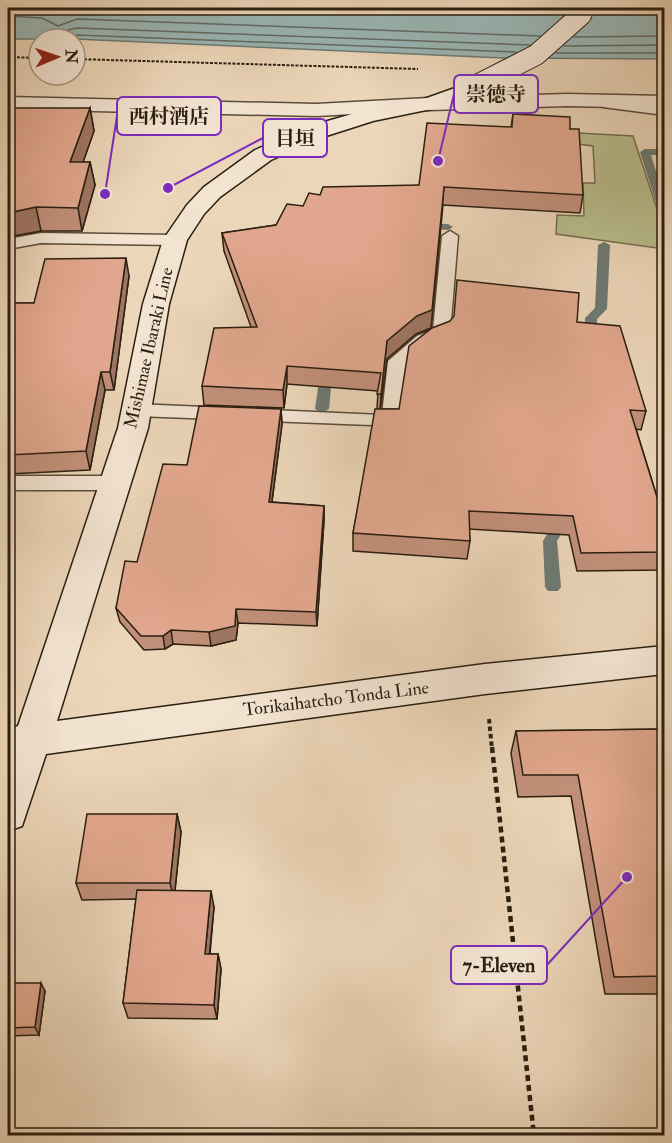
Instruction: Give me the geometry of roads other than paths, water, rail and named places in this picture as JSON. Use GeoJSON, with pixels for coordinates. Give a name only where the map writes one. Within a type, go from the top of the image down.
{"type":"FeatureCollection","features":[{"type":"Feature","properties":{"kind":"main road","name":"Mishimae Ibaraki Line"},"geometry":{"type":"LineString","coordinates":[[8,814],[19,742],[115,483],[136,410],[156,303],[175,240],[195,210],[212,192],[264,155],[315,132],[369,115],[429,104],[469,89],[536,56],[581,15],[584,8]]}},
{"type":"Feature","properties":{"kind":"main road"},"geometry":{"type":"LineString","coordinates":[[8,103],[316,110],[583,100],[664,102]]}},
{"type":"Feature","properties":{"kind":"main road","name":"Torikaihatcho Tonda Line"},"geometry":{"type":"LineString","coordinates":[[19,742],[485,680],[664,660]]}},
{"type":"Feature","properties":{"kind":"lane"},"geometry":{"type":"LineString","coordinates":[[583,100],[664,111]]}},
{"type":"Feature","properties":{"kind":"lane"},"geometry":{"type":"LineString","coordinates":[[136,410],[390,422],[397,361],[423,340],[441,333],[450,236]]}},
{"type":"Feature","properties":{"kind":"lane"},"geometry":{"type":"LineString","coordinates":[[8,244],[42,238],[175,240]]}},
{"type":"Feature","properties":{"kind":"lane"},"geometry":{"type":"LineString","coordinates":[[8,483],[115,483]]}},
{"type":"Feature","properties":{"kind":"water"},"geometry":{"type":"Polygon","coordinates":[[[8,8],[664,8],[664,59],[503,58],[87,40],[87,27],[27,27],[27,39],[8,39],[8,8]]]}},
{"type":"Feature","properties":{"kind":"waterway"},"geometry":{"type":"LineString","coordinates":[[664,152],[645,152],[664,212]]}},
{"type":"Feature","properties":{"kind":"waterway"},"geometry":{"type":"LineString","coordinates":[[422,226],[448,227]]}},
{"type":"Feature","properties":{"kind":"waterway"},"geometry":{"type":"LineString","coordinates":[[592,344],[591,318],[601,309],[604,245]]}},
{"type":"Feature","properties":{"kind":"waterway"},"geometry":{"type":"LineString","coordinates":[[322,409],[327,367]]}},
{"type":"Feature","properties":{"kind":"waterway"},"geometry":{"type":"LineString","coordinates":[[553,587],[550,541],[564,518]]}},
{"type":"Feature","properties":{"kind":"place","name":"崇徳寺"},"geometry":{"type":"Point","coordinates":[438,161]}},
{"type":"Feature","properties":{"kind":"place","name":"目垣"},"geometry":{"type":"Point","coordinates":[168,188]}},
{"type":"Feature","properties":{"kind":"place","name":"西村酒店"},"geometry":{"type":"Point","coordinates":[105,194]}},
{"type":"Feature","properties":{"kind":"place","name":"7-Eleven"},"geometry":{"type":"Point","coordinates":[627,877]}}]}
